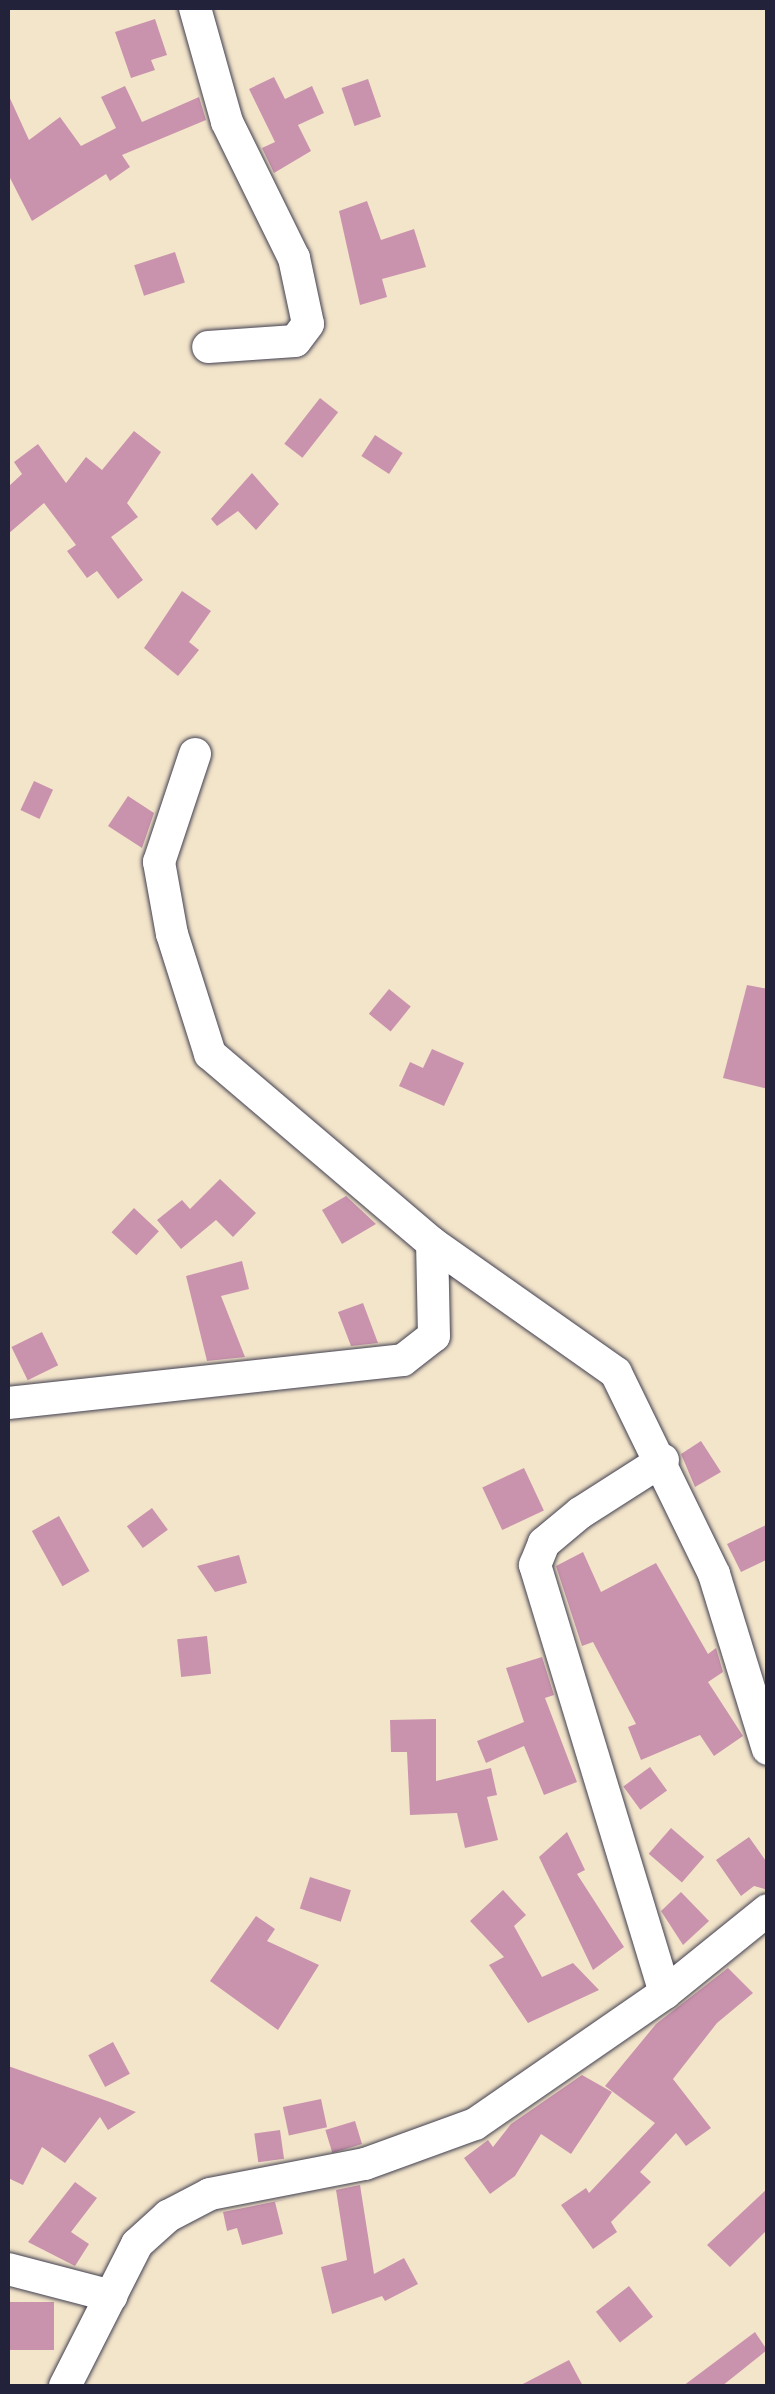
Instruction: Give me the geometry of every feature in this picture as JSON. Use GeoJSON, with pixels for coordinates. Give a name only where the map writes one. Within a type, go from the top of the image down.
{"type":"FeatureCollection","features":[{"type":"Feature","properties":{"kind":"street"},"geometry":{"type":"LineString","coordinates":[[195,8],[228,122],[294,258],[308,324],[295,341],[208,347]]}},
{"type":"Feature","properties":{"kind":"street"},"geometry":{"type":"LineString","coordinates":[[195,754],[159,862],[172,934],[210,1054],[432,1243],[616,1373],[663,1460],[714,1574],[768,1749]]}},
{"type":"Feature","properties":{"kind":"street"},"geometry":{"type":"LineString","coordinates":[[8,1404],[402,1360],[434,1336],[432,1243]]}},
{"type":"Feature","properties":{"kind":"street"},"geometry":{"type":"LineString","coordinates":[[663,1460],[580,1513],[544,1543],[535,1565],[666,1993]]}},
{"type":"Feature","properties":{"kind":"street"},"geometry":{"type":"LineString","coordinates":[[65,2386],[137,2244],[189,2203],[415,2150],[475,2124],[666,1993],[768,1910]]}},
{"type":"Feature","properties":{"kind":"street"},"geometry":{"type":"LineString","coordinates":[[8,2269],[112,2296]]}},
{"type":"Feature","properties":{"kind":"building"},"geometry":{"type":"Polygon","coordinates":[[[155,19],[167,55],[151,60],[155,70],[131,78],[115,32],[155,19]]]}},
{"type":"Feature","properties":{"kind":"building"},"geometry":{"type":"Polygon","coordinates":[[[274,77],[285,99],[312,86],[324,113],[298,125],[311,151],[274,173],[262,148],[275,142],[249,89],[274,77]]]}},
{"type":"Feature","properties":{"kind":"building"},"geometry":{"type":"Polygon","coordinates":[[[368,79],[381,117],[355,126],[342,88],[368,79]]]}},
{"type":"Feature","properties":{"kind":"building"},"geometry":{"type":"Polygon","coordinates":[[[125,86],[142,122],[199,97],[206,120],[122,155],[130,167],[110,181],[106,174],[32,221],[8,174],[8,94],[29,140],[60,117],[81,146],[116,128],[101,97],[125,86]]]}},
{"type":"Feature","properties":{"kind":"building"},"geometry":{"type":"Polygon","coordinates":[[[367,201],[381,240],[414,229],[426,267],[382,279],[387,297],[360,305],[339,211],[367,201]]]}},
{"type":"Feature","properties":{"kind":"building"},"geometry":{"type":"Polygon","coordinates":[[[175,252],[185,282],[144,296],[134,265],[175,252]]]}},
{"type":"Feature","properties":{"kind":"building"},"geometry":{"type":"Polygon","coordinates":[[[320,398],[338,412],[302,458],[284,444],[320,398]]]}},
{"type":"Feature","properties":{"kind":"building"},"geometry":{"type":"Polygon","coordinates":[[[134,431],[161,452],[127,503],[138,517],[111,537],[143,580],[118,599],[97,571],[87,578],[67,551],[76,545],[44,503],[8,534],[8,487],[22,474],[14,462],[38,444],[66,483],[86,457],[102,470],[134,431]]]}},
{"type":"Feature","properties":{"kind":"building"},"geometry":{"type":"Polygon","coordinates":[[[375,435],[403,453],[389,474],[361,456],[375,435]]]}},
{"type":"Feature","properties":{"kind":"building"},"geometry":{"type":"Polygon","coordinates":[[[252,473],[279,504],[256,530],[238,511],[217,526],[211,519],[252,473]]]}},
{"type":"Feature","properties":{"kind":"building"},"geometry":{"type":"Polygon","coordinates":[[[182,591],[211,611],[189,642],[199,650],[178,676],[144,648],[182,591]]]}},
{"type":"Feature","properties":{"kind":"building"},"geometry":{"type":"Polygon","coordinates":[[[34,781],[53,790],[40,819],[20,810],[34,781]]]}},
{"type":"Feature","properties":{"kind":"building"},"geometry":{"type":"Polygon","coordinates":[[[128,796],[154,813],[142,848],[108,826],[128,796]]]}},
{"type":"Feature","properties":{"kind":"building"},"geometry":{"type":"Polygon","coordinates":[[[747,985],[768,989],[768,1089],[723,1078],[747,985]]]}},
{"type":"Feature","properties":{"kind":"building"},"geometry":{"type":"Polygon","coordinates":[[[389,989],[411,1007],[391,1031],[369,1014],[389,989]]]}},
{"type":"Feature","properties":{"kind":"building"},"geometry":{"type":"Polygon","coordinates":[[[432,1049],[464,1063],[444,1106],[399,1086],[410,1062],[423,1068],[432,1049]]]}},
{"type":"Feature","properties":{"kind":"building"},"geometry":{"type":"Polygon","coordinates":[[[220,1179],[256,1213],[233,1237],[216,1220],[181,1249],[157,1220],[182,1200],[190,1209],[220,1179]]]}},
{"type":"Feature","properties":{"kind":"building"},"geometry":{"type":"Polygon","coordinates":[[[346,1196],[376,1224],[342,1244],[322,1210],[346,1196]]]}},
{"type":"Feature","properties":{"kind":"building"},"geometry":{"type":"Polygon","coordinates":[[[134,1208],[159,1231],[136,1255],[111,1232],[134,1208]]]}},
{"type":"Feature","properties":{"kind":"building"},"geometry":{"type":"Polygon","coordinates":[[[242,1261],[249,1289],[221,1296],[245,1357],[207,1361],[186,1276],[242,1261]]]}},
{"type":"Feature","properties":{"kind":"building"},"geometry":{"type":"Polygon","coordinates":[[[363,1303],[378,1343],[351,1346],[338,1312],[363,1303]]]}},
{"type":"Feature","properties":{"kind":"building"},"geometry":{"type":"Polygon","coordinates":[[[42,1332],[58,1365],[28,1380],[11,1347],[42,1332]]]}},
{"type":"Feature","properties":{"kind":"building"},"geometry":{"type":"Polygon","coordinates":[[[701,1441],[721,1472],[695,1487],[681,1454],[701,1441]]]}},
{"type":"Feature","properties":{"kind":"building"},"geometry":{"type":"Polygon","coordinates":[[[524,1468],[544,1511],[502,1530],[482,1487],[524,1468]]]}},
{"type":"Feature","properties":{"kind":"building"},"geometry":{"type":"Polygon","coordinates":[[[152,1508],[168,1530],[143,1548],[127,1526],[152,1508]]]}},
{"type":"Feature","properties":{"kind":"building"},"geometry":{"type":"Polygon","coordinates":[[[59,1516],[90,1571],[62,1586],[32,1531],[59,1516]]]}},
{"type":"Feature","properties":{"kind":"building"},"geometry":{"type":"Polygon","coordinates":[[[768,1524],[768,1559],[741,1572],[727,1544],[768,1524]]]}},
{"type":"Feature","properties":{"kind":"building"},"geometry":{"type":"Polygon","coordinates":[[[583,1552],[601,1592],[656,1563],[708,1654],[716,1648],[723,1672],[708,1682],[743,1736],[714,1756],[700,1735],[641,1760],[628,1727],[636,1724],[593,1642],[582,1646],[556,1566],[583,1552]]]}},
{"type":"Feature","properties":{"kind":"building"},"geometry":{"type":"Polygon","coordinates":[[[239,1555],[247,1583],[215,1592],[197,1566],[239,1555]]]}},
{"type":"Feature","properties":{"kind":"building"},"geometry":{"type":"Polygon","coordinates":[[[207,1636],[211,1674],[181,1677],[177,1639],[207,1636]]]}},
{"type":"Feature","properties":{"kind":"building"},"geometry":{"type":"Polygon","coordinates":[[[542,1657],[554,1695],[545,1698],[577,1782],[544,1795],[524,1746],[486,1763],[477,1741],[524,1722],[506,1668],[542,1657]]]}},
{"type":"Feature","properties":{"kind":"building"},"geometry":{"type":"Polygon","coordinates":[[[436,1719],[436,1781],[491,1768],[497,1795],[487,1797],[498,1840],[465,1848],[457,1813],[410,1815],[407,1752],[391,1752],[390,1720],[436,1719]]]}},
{"type":"Feature","properties":{"kind":"building"},"geometry":{"type":"Polygon","coordinates":[[[650,1767],[667,1790],[640,1810],[623,1786],[650,1767]]]}},
{"type":"Feature","properties":{"kind":"building"},"geometry":{"type":"Polygon","coordinates":[[[671,1828],[704,1857],[682,1883],[649,1854],[671,1828]]]}},
{"type":"Feature","properties":{"kind":"building"},"geometry":{"type":"Polygon","coordinates":[[[567,1832],[585,1870],[577,1874],[624,1947],[593,1970],[539,1857],[567,1832]]]}},
{"type":"Feature","properties":{"kind":"building"},"geometry":{"type":"Polygon","coordinates":[[[749,1837],[768,1864],[768,1890],[754,1886],[741,1896],[716,1860],[749,1837]]]}},
{"type":"Feature","properties":{"kind":"building"},"geometry":{"type":"Polygon","coordinates":[[[310,1877],[351,1890],[341,1922],[300,1908],[310,1877]]]}},
{"type":"Feature","properties":{"kind":"building"},"geometry":{"type":"Polygon","coordinates":[[[503,1890],[526,1915],[514,1926],[542,1977],[573,1963],[599,1990],[528,2023],[489,1965],[504,1957],[470,1921],[503,1890]]]}},
{"type":"Feature","properties":{"kind":"building"},"geometry":{"type":"Polygon","coordinates":[[[681,1892],[709,1921],[683,1945],[661,1911],[681,1892]]]}},
{"type":"Feature","properties":{"kind":"building"},"geometry":{"type":"Polygon","coordinates":[[[256,1916],[275,1929],[267,1941],[319,1965],[278,2030],[210,1981],[256,1916]]]}},
{"type":"Feature","properties":{"kind":"building"},"geometry":{"type":"Polygon","coordinates":[[[728,1968],[753,1993],[717,2023],[673,2079],[711,2128],[686,2146],[676,2133],[640,2172],[651,2182],[611,2222],[617,2232],[593,2249],[561,2205],[586,2188],[589,2193],[655,2123],[605,2086],[656,2024],[728,1968]]]}},
{"type":"Feature","properties":{"kind":"building"},"geometry":{"type":"Polygon","coordinates":[[[113,2042],[130,2074],[105,2087],[88,2055],[113,2042]]]}},
{"type":"Feature","properties":{"kind":"building"},"geometry":{"type":"Polygon","coordinates":[[[8,2066],[136,2112],[108,2130],[100,2117],[65,2163],[42,2147],[23,2185],[8,2178],[8,2066]]]}},
{"type":"Feature","properties":{"kind":"building"},"geometry":{"type":"Polygon","coordinates":[[[582,2075],[612,2092],[571,2154],[541,2134],[515,2176],[490,2194],[464,2158],[488,2140],[493,2147],[511,2124],[582,2075]]]}},
{"type":"Feature","properties":{"kind":"building"},"geometry":{"type":"Polygon","coordinates":[[[321,2099],[327,2127],[289,2135],[283,2107],[321,2099]]]}},
{"type":"Feature","properties":{"kind":"building"},"geometry":{"type":"Polygon","coordinates":[[[355,2121],[362,2144],[332,2153],[325,2130],[355,2121]]]}},
{"type":"Feature","properties":{"kind":"building"},"geometry":{"type":"Polygon","coordinates":[[[280,2130],[284,2159],[258,2162],[254,2134],[280,2130]]]}},
{"type":"Feature","properties":{"kind":"building"},"geometry":{"type":"Polygon","coordinates":[[[75,2182],[97,2198],[71,2232],[89,2244],[75,2266],[28,2242],[75,2182]]]}},
{"type":"Feature","properties":{"kind":"building"},"geometry":{"type":"Polygon","coordinates":[[[360,2185],[374,2274],[404,2258],[418,2284],[385,2301],[382,2296],[332,2314],[321,2267],[347,2260],[336,2190],[360,2185]]]}},
{"type":"Feature","properties":{"kind":"building"},"geometry":{"type":"Polygon","coordinates":[[[768,2188],[768,2229],[730,2267],[707,2245],[768,2188]]]}},
{"type":"Feature","properties":{"kind":"building"},"geometry":{"type":"Polygon","coordinates":[[[288,2199],[275,2202],[283,2234],[242,2245],[237,2228],[227,2231],[223,2212],[288,2199]]]}},
{"type":"Feature","properties":{"kind":"building"},"geometry":{"type":"Polygon","coordinates":[[[629,2286],[653,2317],[620,2343],[596,2312],[629,2286]]]}},
{"type":"Feature","properties":{"kind":"building"},"geometry":{"type":"Polygon","coordinates":[[[8,2302],[54,2302],[54,2350],[8,2350],[8,2302]]]}},
{"type":"Feature","properties":{"kind":"building"},"geometry":{"type":"Polygon","coordinates":[[[755,2332],[767,2350],[722,2386],[683,2386],[755,2332]]]}},
{"type":"Feature","properties":{"kind":"building"},"geometry":{"type":"Polygon","coordinates":[[[569,2360],[583,2386],[519,2386],[569,2360]]]}}]}
